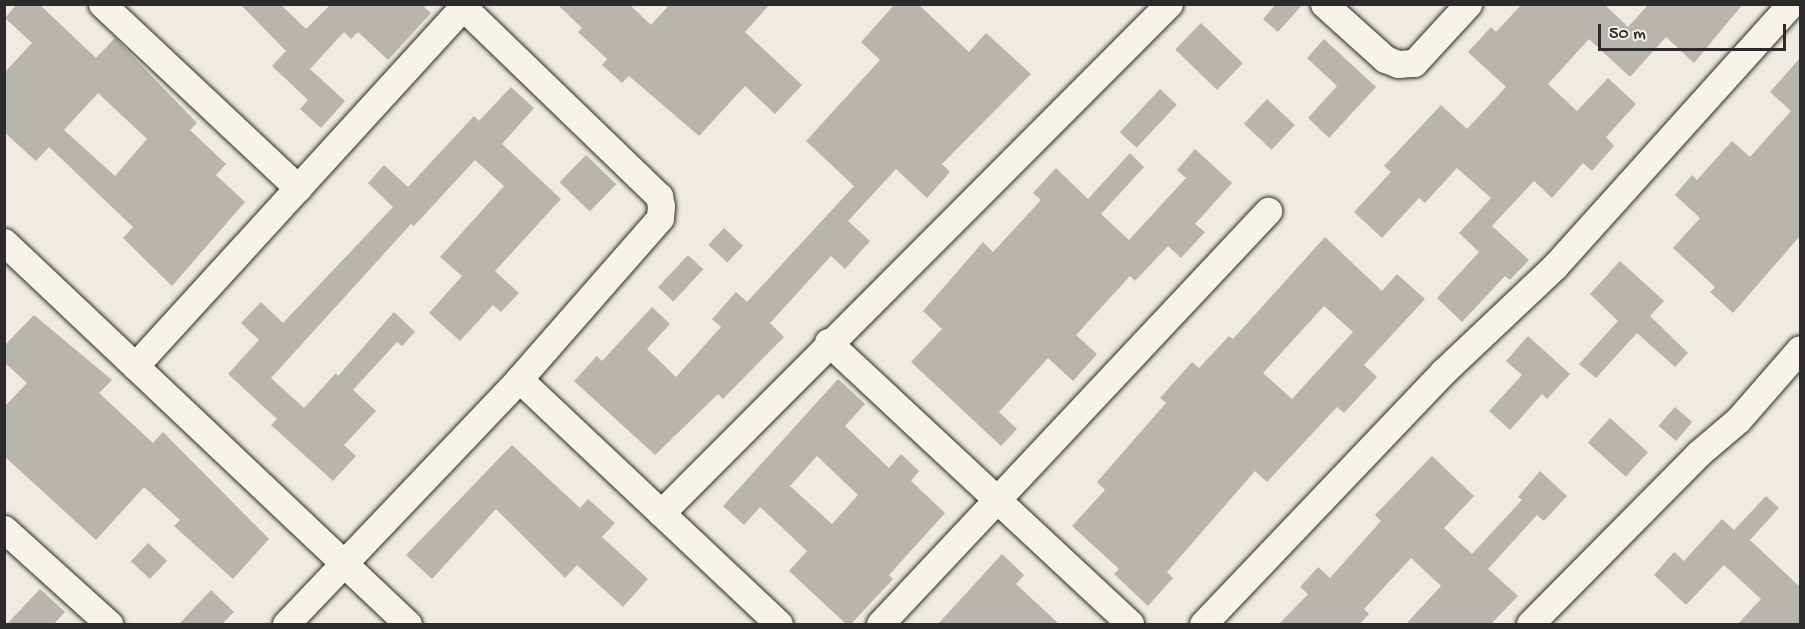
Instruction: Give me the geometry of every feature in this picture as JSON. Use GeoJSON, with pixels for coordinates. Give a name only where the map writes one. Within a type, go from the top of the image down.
{"type":"FeatureCollection","features":[{"type":"Feature","properties":{"kind":"street"},"geometry":{"type":"LineString","coordinates":[[102,4],[298,188]]}},
{"type":"Feature","properties":{"kind":"street"},"geometry":{"type":"LineString","coordinates":[[661,513],[828,342],[1169,4]]}},
{"type":"Feature","properties":{"kind":"street"},"geometry":{"type":"LineString","coordinates":[[1324,4],[1385,59],[1398,64],[1414,63],[1468,4]]}},
{"type":"Feature","properties":{"kind":"street"},"geometry":{"type":"LineString","coordinates":[[1203,624],[1443,372],[1555,266],[1791,4]]}},
{"type":"Feature","properties":{"kind":"street"},"geometry":{"type":"LineString","coordinates":[[135,366],[461,6],[659,196],[660,218],[519,379],[342,562],[286,624]]}},
{"type":"Feature","properties":{"kind":"street"},"geometry":{"type":"LineString","coordinates":[[880,624],[1268,211]]}},
{"type":"Feature","properties":{"kind":"street"},"geometry":{"type":"LineString","coordinates":[[4,242],[408,624]]}},
{"type":"Feature","properties":{"kind":"street"},"geometry":{"type":"LineString","coordinates":[[828,342],[1130,624]]}},
{"type":"Feature","properties":{"kind":"street"},"geometry":{"type":"LineString","coordinates":[[1530,624],[1698,454],[1738,420],[1800,349]]}},
{"type":"Feature","properties":{"kind":"street"},"geometry":{"type":"LineString","coordinates":[[519,379],[779,624]]}},
{"type":"Feature","properties":{"kind":"street"},"geometry":{"type":"LineString","coordinates":[[4,529],[109,624]]}},
{"type":"Feature","properties":{"kind":"building"},"geometry":{"type":"Polygon","coordinates":[[[17,4],[39,4],[96,58],[115,38],[197,123],[190,130],[226,164],[216,175],[245,202],[172,286],[123,238],[133,227],[49,147],[36,161],[4,132],[4,73],[32,43],[5,18],[17,4]],[[98,93],[64,130],[115,176],[147,139],[98,93]]]}},
{"type":"Feature","properties":{"kind":"building"},"geometry":{"type":"Polygon","coordinates":[[[240,4],[280,4],[306,29],[331,4],[421,4],[431,13],[388,60],[358,32],[351,39],[344,32],[310,69],[345,101],[321,128],[300,109],[308,100],[272,66],[286,51],[240,4]]]}},
{"type":"Feature","properties":{"kind":"building"},"geometry":{"type":"Polygon","coordinates":[[[557,4],[629,4],[651,25],[670,4],[770,4],[745,32],[802,85],[775,114],[745,86],[699,136],[629,76],[622,83],[602,65],[607,59],[578,32],[582,28],[557,4]]]}},
{"type":"Feature","properties":{"kind":"building"},"geometry":{"type":"Polygon","coordinates":[[[895,4],[918,4],[969,52],[986,33],[1031,74],[942,164],[950,172],[927,198],[896,169],[848,221],[870,241],[845,269],[831,256],[770,323],[784,337],[723,399],[718,394],[655,455],[574,381],[597,356],[602,361],[652,307],[670,324],[647,349],[676,377],[721,327],[712,319],[736,292],[747,302],[854,186],[806,141],[880,60],[861,42],[895,4]]]}},
{"type":"Feature","properties":{"kind":"building"},"geometry":{"type":"Polygon","coordinates":[[[1276,4],[1303,4],[1278,32],[1263,19],[1276,4]]]}},
{"type":"Feature","properties":{"kind":"building"},"geometry":{"type":"Polygon","coordinates":[[[1522,4],[1604,4],[1628,27],[1649,4],[1743,4],[1694,63],[1666,37],[1630,77],[1589,39],[1548,84],[1577,111],[1608,78],[1636,104],[1606,137],[1614,146],[1592,171],[1583,163],[1552,198],[1534,181],[1492,226],[1529,260],[1510,280],[1505,276],[1462,322],[1437,298],[1479,252],[1459,233],[1491,198],[1457,168],[1425,203],[1419,198],[1382,238],[1354,212],[1391,172],[1384,166],[1441,105],[1467,129],[1506,87],[1468,52],[1491,27],[1496,32],[1522,4]]]}},
{"type":"Feature","properties":{"kind":"building"},"geometry":{"type":"Polygon","coordinates":[[[1201,23],[1243,63],[1217,90],[1175,50],[1201,23]]]}},
{"type":"Feature","properties":{"kind":"building"},"geometry":{"type":"Polygon","coordinates":[[[1324,39],[1376,87],[1329,138],[1308,118],[1337,86],[1307,58],[1324,39]]]}},
{"type":"Feature","properties":{"kind":"building"},"geometry":{"type":"Polygon","coordinates":[[[1800,58],[1800,236],[1733,313],[1710,292],[1715,287],[1673,248],[1700,218],[1675,195],[1692,175],[1697,180],[1732,141],[1750,157],[1791,111],[1770,92],[1800,58]]]}},
{"type":"Feature","properties":{"kind":"building"},"geometry":{"type":"Polygon","coordinates":[[[511,87],[534,108],[502,144],[561,199],[495,271],[519,293],[501,312],[493,305],[460,341],[429,313],[462,276],[440,257],[504,186],[475,160],[414,226],[411,224],[271,378],[304,408],[336,373],[338,376],[394,312],[415,332],[402,346],[397,342],[353,390],[376,411],[344,445],[356,456],[333,481],[271,425],[277,419],[228,374],[259,340],[241,323],[261,302],[283,323],[393,207],[368,183],[384,165],[408,187],[474,116],[479,121],[511,87]]]}},
{"type":"Feature","properties":{"kind":"building"},"geometry":{"type":"Polygon","coordinates":[[[1160,89],[1177,105],[1137,148],[1120,132],[1160,89]]]}},
{"type":"Feature","properties":{"kind":"building"},"geometry":{"type":"Polygon","coordinates":[[[1267,99],[1295,125],[1272,150],[1244,124],[1267,99]]]}},
{"type":"Feature","properties":{"kind":"building"},"geometry":{"type":"Polygon","coordinates":[[[1195,149],[1232,183],[1195,224],[1205,232],[1181,258],[1168,246],[1135,281],[1130,276],[1076,335],[1097,354],[1073,381],[1048,358],[999,412],[1017,429],[1001,446],[911,362],[942,329],[923,311],[983,242],[993,252],[1041,200],[1033,193],[1056,168],[1088,199],[1130,153],[1144,167],[1101,214],[1129,240],[1186,178],[1177,170],[1195,149]]]}},
{"type":"Feature","properties":{"kind":"building"},"geometry":{"type":"Polygon","coordinates":[[[586,155],[616,184],[590,212],[560,182],[586,155]]]}},
{"type":"Feature","properties":{"kind":"building"},"geometry":{"type":"Polygon","coordinates":[[[724,228],[743,246],[727,263],[708,245],[724,228]]]}},
{"type":"Feature","properties":{"kind":"building"},"geometry":{"type":"Polygon","coordinates":[[[1325,237],[1382,291],[1397,274],[1425,299],[1364,365],[1377,377],[1344,413],[1337,407],[1267,482],[1255,471],[1167,572],[1173,578],[1148,606],[1114,574],[1119,569],[1072,526],[1105,490],[1097,482],[1166,403],[1160,398],[1192,362],[1199,368],[1229,336],[1233,339],[1325,237]],[[1324,306],[1263,373],[1292,399],[1353,332],[1324,306]]]}},
{"type":"Feature","properties":{"kind":"building"},"geometry":{"type":"Polygon","coordinates":[[[688,255],[703,269],[673,302],[658,287],[688,255]]]}},
{"type":"Feature","properties":{"kind":"building"},"geometry":{"type":"Polygon","coordinates":[[[1620,261],[1664,301],[1650,316],[1688,353],[1675,367],[1637,333],[1596,378],[1579,364],[1618,321],[1590,294],[1620,261]]]}},
{"type":"Feature","properties":{"kind":"building"},"geometry":{"type":"Polygon","coordinates":[[[34,315],[112,380],[99,393],[153,443],[163,432],[269,539],[233,579],[174,526],[180,520],[144,487],[96,540],[4,456],[4,407],[27,383],[4,362],[4,346],[34,315]]]}},
{"type":"Feature","properties":{"kind":"building"},"geometry":{"type":"Polygon","coordinates":[[[1528,336],[1570,374],[1547,399],[1542,394],[1510,430],[1489,411],[1522,375],[1506,361],[1528,336]]]}},
{"type":"Feature","properties":{"kind":"building"},"geometry":{"type":"Polygon","coordinates":[[[838,379],[865,404],[845,426],[889,468],[901,454],[919,471],[911,481],[945,513],[889,575],[893,579],[851,624],[846,624],[789,571],[807,551],[760,507],[744,525],[723,506],[838,379]],[[817,456],[790,486],[832,524],[858,495],[817,456]]]}},
{"type":"Feature","properties":{"kind":"building"},"geometry":{"type":"Polygon","coordinates":[[[1675,407],[1692,422],[1676,441],[1659,426],[1675,407]]]}},
{"type":"Feature","properties":{"kind":"building"},"geometry":{"type":"Polygon","coordinates":[[[1610,418],[1648,452],[1626,477],[1588,443],[1610,418]]]}},
{"type":"Feature","properties":{"kind":"building"},"geometry":{"type":"Polygon","coordinates":[[[512,445],[580,508],[588,499],[615,523],[602,537],[648,579],[623,607],[577,565],[565,578],[496,509],[432,579],[406,555],[512,445]]]}},
{"type":"Feature","properties":{"kind":"building"},"geometry":{"type":"Polygon","coordinates":[[[1432,456],[1474,496],[1444,528],[1472,554],[1522,500],[1518,497],[1540,471],[1567,496],[1544,521],[1537,515],[1488,569],[1518,596],[1491,624],[1406,624],[1441,586],[1411,558],[1364,609],[1369,614],[1360,624],[1279,624],[1308,594],[1300,587],[1318,567],[1330,578],[1381,521],[1375,515],[1432,456]]]}},
{"type":"Feature","properties":{"kind":"building"},"geometry":{"type":"Polygon","coordinates":[[[1766,496],[1779,508],[1750,540],[1800,587],[1800,624],[1738,624],[1761,599],[1724,565],[1686,605],[1654,575],[1674,552],[1684,561],[1722,519],[1734,530],[1766,496]]]}},
{"type":"Feature","properties":{"kind":"building"},"geometry":{"type":"Polygon","coordinates":[[[148,543],[167,561],[150,579],[131,561],[148,543]]]}},
{"type":"Feature","properties":{"kind":"building"},"geometry":{"type":"Polygon","coordinates":[[[1002,554],[1024,575],[1016,584],[1059,624],[938,624],[1002,554]]]}},
{"type":"Feature","properties":{"kind":"building"},"geometry":{"type":"Polygon","coordinates":[[[40,589],[65,612],[54,624],[7,624],[40,589]]]}},
{"type":"Feature","properties":{"kind":"building"},"geometry":{"type":"Polygon","coordinates":[[[211,590],[234,612],[222,624],[179,624],[211,590]]]}}]}
